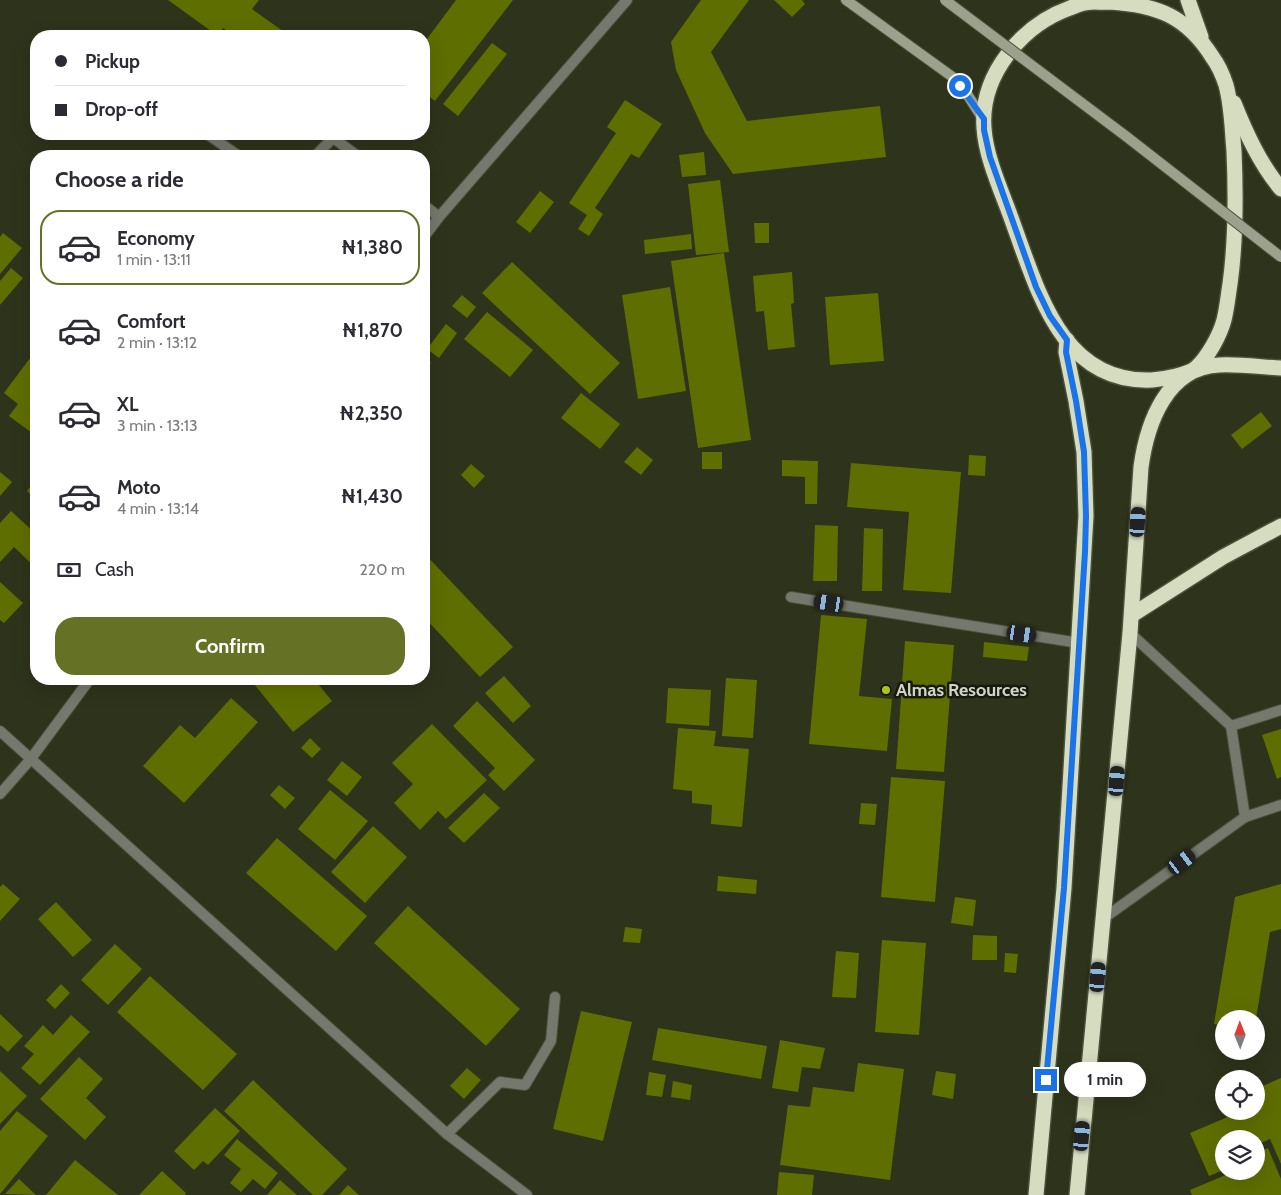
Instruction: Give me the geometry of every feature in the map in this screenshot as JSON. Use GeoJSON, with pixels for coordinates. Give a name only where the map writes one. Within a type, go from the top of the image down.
{"type":"FeatureCollection","features":[{"type":"Feature","properties":{"kind":"highway"},"geometry":{"type":"LineString","coordinates":[[1188,0],[1194,20],[1207,49],[1223,76],[1253,145],[1269,174],[1281,189]]}},
{"type":"Feature","properties":{"kind":"highway"},"geometry":{"type":"LineString","coordinates":[[1207,49],[1184,24],[1152,7],[1125,3],[1081,1],[1049,17],[1019,41],[1003,61],[992,82],[984,104],[984,130],[990,157],[1036,287],[1050,316],[1067,340],[1092,365],[1106,373],[1139,380],[1167,378],[1218,365],[1281,368]]}},
{"type":"Feature","properties":{"kind":"highway"},"geometry":{"type":"LineString","coordinates":[[1076,1195],[1104,918],[1132,615],[1142,467],[1146,442],[1154,419],[1168,393],[1177,381],[1195,370],[1212,347],[1223,323],[1233,260],[1235,194],[1232,128],[1229,98],[1223,76]]}},
{"type":"Feature","properties":{"kind":"highway"},"geometry":{"type":"LineString","coordinates":[[1036,1195],[1064,888],[1086,516],[1086,483],[1080,425],[1066,352],[1067,340]]}},
{"type":"Feature","properties":{"kind":"highway"},"geometry":{"type":"LineString","coordinates":[[1132,615],[1223,557],[1281,526]]}},
{"type":"Feature","properties":{"kind":"main road"},"geometry":{"type":"LineString","coordinates":[[846,0],[954,78],[984,119]]}},
{"type":"Feature","properties":{"kind":"main road"},"geometry":{"type":"LineString","coordinates":[[946,0],[1128,136],[1281,257]]}},
{"type":"Feature","properties":{"kind":"street"},"geometry":{"type":"LineString","coordinates":[[430,229],[627,0]]}},
{"type":"Feature","properties":{"kind":"street"},"geometry":{"type":"LineString","coordinates":[[216,140],[230,150]]}},
{"type":"Feature","properties":{"kind":"street"},"geometry":{"type":"LineString","coordinates":[[321,150],[331,140]]}},
{"type":"Feature","properties":{"kind":"street"},"geometry":{"type":"LineString","coordinates":[[336,140],[350,150]]}},
{"type":"Feature","properties":{"kind":"street"},"geometry":{"type":"LineString","coordinates":[[430,210],[439,217]]}},
{"type":"Feature","properties":{"kind":"street"},"geometry":{"type":"LineString","coordinates":[[791,597],[1079,643]]}},
{"type":"Feature","properties":{"kind":"street"},"geometry":{"type":"LineString","coordinates":[[1130,633],[1231,726],[1245,817]]}},
{"type":"Feature","properties":{"kind":"street"},"geometry":{"type":"LineString","coordinates":[[0,794],[30,760],[86,685]]}},
{"type":"Feature","properties":{"kind":"street"},"geometry":{"type":"LineString","coordinates":[[1231,726],[1281,710]]}},
{"type":"Feature","properties":{"kind":"street"},"geometry":{"type":"LineString","coordinates":[[0,732],[447,1134],[527,1195]]}},
{"type":"Feature","properties":{"kind":"street"},"geometry":{"type":"LineString","coordinates":[[1104,918],[1245,817],[1281,804]]}},
{"type":"Feature","properties":{"kind":"street"},"geometry":{"type":"LineString","coordinates":[[447,1134],[500,1082],[525,1085],[551,1040],[556,997]]}},
{"type":"Feature","properties":{"kind":"building"},"geometry":{"type":"Polygon","coordinates":[[[168,0],[259,0],[252,9],[281,30],[226,30],[223,28],[222,30],[210,30],[168,0]]]}},
{"type":"Feature","properties":{"kind":"building"},"geometry":{"type":"Polygon","coordinates":[[[456,0],[513,0],[435,101],[430,97],[430,35],[456,0]]]}},
{"type":"Feature","properties":{"kind":"building"},"geometry":{"type":"Polygon","coordinates":[[[701,0],[749,0],[711,52],[747,121],[880,106],[886,157],[733,174],[705,133],[676,70],[671,42],[701,0]]]}},
{"type":"Feature","properties":{"kind":"building"},"geometry":{"type":"Polygon","coordinates":[[[774,0],[802,0],[805,4],[792,17],[774,0]]]}},
{"type":"Feature","properties":{"kind":"building"},"geometry":{"type":"Polygon","coordinates":[[[492,43],[507,54],[458,116],[443,104],[492,43]]]}},
{"type":"Feature","properties":{"kind":"building"},"geometry":{"type":"Polygon","coordinates":[[[625,100],[662,124],[639,158],[631,154],[595,208],[603,214],[589,236],[578,229],[587,215],[569,203],[616,133],[607,127],[625,100]]]}},
{"type":"Feature","properties":{"kind":"building"},"geometry":{"type":"Polygon","coordinates":[[[704,152],[706,175],[682,177],[679,155],[704,152]]]}},
{"type":"Feature","properties":{"kind":"building"},"geometry":{"type":"Polygon","coordinates":[[[720,180],[729,252],[696,255],[688,184],[720,180]]]}},
{"type":"Feature","properties":{"kind":"building"},"geometry":{"type":"Polygon","coordinates":[[[540,191],[554,202],[530,233],[516,222],[540,191]]]}},
{"type":"Feature","properties":{"kind":"building"},"geometry":{"type":"Polygon","coordinates":[[[754,223],[769,223],[769,243],[755,243],[754,223]]]}},
{"type":"Feature","properties":{"kind":"building"},"geometry":{"type":"Polygon","coordinates":[[[3,233],[22,248],[0,274],[0,237],[3,233]]]}},
{"type":"Feature","properties":{"kind":"building"},"geometry":{"type":"Polygon","coordinates":[[[691,234],[692,249],[645,254],[644,240],[691,234]]]}},
{"type":"Feature","properties":{"kind":"building"},"geometry":{"type":"Polygon","coordinates":[[[724,253],[751,440],[698,448],[671,261],[724,253]]]}},
{"type":"Feature","properties":{"kind":"building"},"geometry":{"type":"Polygon","coordinates":[[[512,262],[620,363],[590,394],[482,293],[512,262]]]}},
{"type":"Feature","properties":{"kind":"building"},"geometry":{"type":"Polygon","coordinates":[[[11,268],[23,278],[0,305],[0,281],[11,268]]]}},
{"type":"Feature","properties":{"kind":"building"},"geometry":{"type":"Polygon","coordinates":[[[792,272],[794,303],[791,304],[795,347],[768,350],[764,311],[756,312],[753,276],[792,272]]]}},
{"type":"Feature","properties":{"kind":"building"},"geometry":{"type":"Polygon","coordinates":[[[670,287],[686,391],[638,399],[622,295],[670,287]]]}},
{"type":"Feature","properties":{"kind":"building"},"geometry":{"type":"Polygon","coordinates":[[[878,293],[884,361],[830,365],[825,297],[878,293]]]}},
{"type":"Feature","properties":{"kind":"building"},"geometry":{"type":"Polygon","coordinates":[[[462,295],[476,307],[467,318],[452,306],[462,295]]]}},
{"type":"Feature","properties":{"kind":"building"},"geometry":{"type":"Polygon","coordinates":[[[487,312],[533,350],[510,377],[464,339],[487,312]]]}},
{"type":"Feature","properties":{"kind":"building"},"geometry":{"type":"Polygon","coordinates":[[[446,324],[457,333],[439,358],[430,351],[430,345],[446,324]]]}},
{"type":"Feature","properties":{"kind":"building"},"geometry":{"type":"Polygon","coordinates":[[[30,358],[30,432],[9,416],[18,404],[4,393],[30,358]]]}},
{"type":"Feature","properties":{"kind":"building"},"geometry":{"type":"Polygon","coordinates":[[[581,393],[620,424],[600,449],[561,418],[581,393]]]}},
{"type":"Feature","properties":{"kind":"building"},"geometry":{"type":"Polygon","coordinates":[[[1261,412],[1272,426],[1242,449],[1231,435],[1261,412]]]}},
{"type":"Feature","properties":{"kind":"building"},"geometry":{"type":"Polygon","coordinates":[[[637,447],[653,460],[641,475],[624,462],[637,447]]]}},
{"type":"Feature","properties":{"kind":"building"},"geometry":{"type":"Polygon","coordinates":[[[702,452],[722,452],[722,469],[702,469],[702,452]]]}},
{"type":"Feature","properties":{"kind":"building"},"geometry":{"type":"Polygon","coordinates":[[[969,455],[986,456],[985,476],[968,475],[969,455]]]}},
{"type":"Feature","properties":{"kind":"building"},"geometry":{"type":"Polygon","coordinates":[[[782,460],[818,461],[817,504],[805,504],[805,477],[782,476],[782,460]]]}},
{"type":"Feature","properties":{"kind":"building"},"geometry":{"type":"Polygon","coordinates":[[[851,463],[961,472],[951,593],[903,590],[909,512],[847,507],[851,463]]]}},
{"type":"Feature","properties":{"kind":"building"},"geometry":{"type":"Polygon","coordinates":[[[471,464],[485,476],[474,488],[461,475],[471,464]]]}},
{"type":"Feature","properties":{"kind":"building"},"geometry":{"type":"Polygon","coordinates":[[[0,472],[12,482],[0,496],[0,472]]]}},
{"type":"Feature","properties":{"kind":"building"},"geometry":{"type":"Polygon","coordinates":[[[11,511],[30,528],[30,562],[14,547],[0,562],[0,523],[11,511]]]}},
{"type":"Feature","properties":{"kind":"building"},"geometry":{"type":"Polygon","coordinates":[[[815,525],[838,526],[837,581],[813,581],[815,525]]]}},
{"type":"Feature","properties":{"kind":"building"},"geometry":{"type":"Polygon","coordinates":[[[864,528],[883,529],[882,591],[862,591],[864,528]]]}},
{"type":"Feature","properties":{"kind":"building"},"geometry":{"type":"Polygon","coordinates":[[[430,559],[513,647],[480,677],[430,623],[430,559]]]}},
{"type":"Feature","properties":{"kind":"building"},"geometry":{"type":"Polygon","coordinates":[[[0,582],[23,603],[4,623],[0,620],[0,582]]]}},
{"type":"Feature","properties":{"kind":"building"},"geometry":{"type":"Polygon","coordinates":[[[821,615],[867,619],[859,696],[892,699],[887,751],[809,744],[821,615]]]}},
{"type":"Feature","properties":{"kind":"building"},"geometry":{"type":"Polygon","coordinates":[[[905,641],[954,645],[944,772],[896,769],[905,641]]]}},
{"type":"Feature","properties":{"kind":"building"},"geometry":{"type":"Polygon","coordinates":[[[984,642],[1029,647],[1027,661],[983,657],[984,642]]]}},
{"type":"Feature","properties":{"kind":"building"},"geometry":{"type":"Polygon","coordinates":[[[504,676],[531,706],[513,723],[485,693],[504,676]]]}},
{"type":"Feature","properties":{"kind":"building"},"geometry":{"type":"Polygon","coordinates":[[[726,678],[757,680],[753,738],[722,736],[726,678]]]}},
{"type":"Feature","properties":{"kind":"building"},"geometry":{"type":"Polygon","coordinates":[[[255,685],[319,685],[332,701],[293,732],[255,685]]]}},
{"type":"Feature","properties":{"kind":"building"},"geometry":{"type":"Polygon","coordinates":[[[668,688],[711,690],[709,726],[666,723],[668,688]]]}},
{"type":"Feature","properties":{"kind":"building"},"geometry":{"type":"Polygon","coordinates":[[[231,698],[258,722],[184,803],[143,766],[180,725],[195,738],[231,698]]]}},
{"type":"Feature","properties":{"kind":"building"},"geometry":{"type":"Polygon","coordinates":[[[477,701],[535,760],[504,791],[488,775],[495,768],[453,726],[477,701]]]}},
{"type":"Feature","properties":{"kind":"building"},"geometry":{"type":"Polygon","coordinates":[[[432,724],[487,780],[446,819],[438,811],[420,830],[394,803],[413,784],[392,763],[432,724]]]}},
{"type":"Feature","properties":{"kind":"building"},"geometry":{"type":"Polygon","coordinates":[[[678,728],[716,731],[714,746],[749,749],[742,827],[711,824],[712,805],[692,803],[692,791],[673,789],[678,728]]]}},
{"type":"Feature","properties":{"kind":"building"},"geometry":{"type":"Polygon","coordinates":[[[1281,729],[1281,777],[1277,779],[1262,735],[1281,729]]]}},
{"type":"Feature","properties":{"kind":"building"},"geometry":{"type":"Polygon","coordinates":[[[310,738],[321,749],[312,758],[301,748],[310,738]]]}},
{"type":"Feature","properties":{"kind":"building"},"geometry":{"type":"Polygon","coordinates":[[[342,761],[362,777],[347,796],[327,780],[342,761]]]}},
{"type":"Feature","properties":{"kind":"building"},"geometry":{"type":"Polygon","coordinates":[[[891,777],[945,781],[935,902],[881,897],[891,777]]]}},
{"type":"Feature","properties":{"kind":"building"},"geometry":{"type":"Polygon","coordinates":[[[279,785],[295,798],[285,809],[270,795],[279,785]]]}},
{"type":"Feature","properties":{"kind":"building"},"geometry":{"type":"Polygon","coordinates":[[[330,790],[368,821],[335,860],[298,829],[330,790]]]}},
{"type":"Feature","properties":{"kind":"building"},"geometry":{"type":"Polygon","coordinates":[[[484,793],[500,808],[464,843],[448,828],[484,793]]]}},
{"type":"Feature","properties":{"kind":"building"},"geometry":{"type":"Polygon","coordinates":[[[861,803],[877,804],[875,825],[859,824],[861,803]]]}},
{"type":"Feature","properties":{"kind":"building"},"geometry":{"type":"Polygon","coordinates":[[[373,826],[407,857],[365,903],[331,872],[373,826]]]}},
{"type":"Feature","properties":{"kind":"building"},"geometry":{"type":"Polygon","coordinates":[[[277,838],[367,916],[336,951],[246,873],[277,838]]]}},
{"type":"Feature","properties":{"kind":"building"},"geometry":{"type":"Polygon","coordinates":[[[718,876],[757,880],[756,894],[717,891],[718,876]]]}},
{"type":"Feature","properties":{"kind":"building"},"geometry":{"type":"Polygon","coordinates":[[[3,884],[20,899],[0,921],[0,887],[3,884]]]}},
{"type":"Feature","properties":{"kind":"building"},"geometry":{"type":"Polygon","coordinates":[[[1281,884],[1281,929],[1270,932],[1257,1010],[1216,1010],[1235,897],[1281,884]]]}},
{"type":"Feature","properties":{"kind":"building"},"geometry":{"type":"Polygon","coordinates":[[[955,897],[976,900],[973,926],[951,923],[955,897]]]}},
{"type":"Feature","properties":{"kind":"building"},"geometry":{"type":"Polygon","coordinates":[[[56,902],[92,940],[73,957],[38,919],[56,902]]]}},
{"type":"Feature","properties":{"kind":"building"},"geometry":{"type":"Polygon","coordinates":[[[408,906],[520,1009],[486,1046],[374,943],[408,906]]]}},
{"type":"Feature","properties":{"kind":"building"},"geometry":{"type":"Polygon","coordinates":[[[625,927],[642,929],[640,943],[623,942],[625,927]]]}},
{"type":"Feature","properties":{"kind":"building"},"geometry":{"type":"Polygon","coordinates":[[[973,935],[997,936],[997,960],[972,960],[973,935]]]}},
{"type":"Feature","properties":{"kind":"building"},"geometry":{"type":"Polygon","coordinates":[[[882,940],[926,943],[919,1035],[875,1032],[882,940]]]}},
{"type":"Feature","properties":{"kind":"building"},"geometry":{"type":"Polygon","coordinates":[[[115,944],[142,969],[108,1005],[81,980],[115,944]]]}},
{"type":"Feature","properties":{"kind":"building"},"geometry":{"type":"Polygon","coordinates":[[[836,951],[859,953],[856,998],[832,997],[836,951]]]}},
{"type":"Feature","properties":{"kind":"building"},"geometry":{"type":"Polygon","coordinates":[[[1005,953],[1018,954],[1016,973],[1004,972],[1005,953]]]}},
{"type":"Feature","properties":{"kind":"building"},"geometry":{"type":"Polygon","coordinates":[[[150,976],[237,1054],[203,1090],[117,1012],[150,976]]]}},
{"type":"Feature","properties":{"kind":"building"},"geometry":{"type":"Polygon","coordinates":[[[61,984],[70,993],[55,1009],[46,1000],[61,984]]]}},
{"type":"Feature","properties":{"kind":"building"},"geometry":{"type":"Polygon","coordinates":[[[581,1011],[632,1022],[603,1141],[553,1129],[581,1011]]]}},
{"type":"Feature","properties":{"kind":"building"},"geometry":{"type":"Polygon","coordinates":[[[0,1014],[23,1036],[8,1052],[0,1045],[0,1014]]]}},
{"type":"Feature","properties":{"kind":"building"},"geometry":{"type":"Polygon","coordinates":[[[71,1015],[90,1032],[40,1085],[21,1068],[34,1054],[24,1046],[43,1025],[53,1035],[71,1015]]]}},
{"type":"Feature","properties":{"kind":"building"},"geometry":{"type":"Polygon","coordinates":[[[658,1028],[767,1046],[761,1079],[652,1060],[658,1028]]]}},
{"type":"Feature","properties":{"kind":"building"},"geometry":{"type":"Polygon","coordinates":[[[780,1040],[825,1048],[820,1069],[802,1067],[798,1092],[772,1088],[780,1040]]]}},
{"type":"Feature","properties":{"kind":"building"},"geometry":{"type":"Polygon","coordinates":[[[79,1057],[103,1079],[86,1098],[106,1117],[85,1140],[40,1099],[79,1057]]]}},
{"type":"Feature","properties":{"kind":"building"},"geometry":{"type":"Polygon","coordinates":[[[858,1063],[904,1069],[890,1180],[780,1165],[788,1105],[810,1107],[813,1087],[854,1092],[858,1063]]]}},
{"type":"Feature","properties":{"kind":"building"},"geometry":{"type":"Polygon","coordinates":[[[467,1068],[481,1080],[464,1099],[450,1086],[467,1068]]]}},
{"type":"Feature","properties":{"kind":"building"},"geometry":{"type":"Polygon","coordinates":[[[0,1071],[27,1096],[0,1124],[0,1071]]]}},
{"type":"Feature","properties":{"kind":"building"},"geometry":{"type":"Polygon","coordinates":[[[936,1071],[956,1074],[953,1099],[932,1095],[936,1071]]]}},
{"type":"Feature","properties":{"kind":"building"},"geometry":{"type":"Polygon","coordinates":[[[649,1072],[666,1075],[662,1097],[646,1095],[649,1072]]]}},
{"type":"Feature","properties":{"kind":"building"},"geometry":{"type":"Polygon","coordinates":[[[1281,1078],[1281,1164],[1270,1139],[1265,1141],[1265,1130],[1215,1130],[1215,1174],[1209,1176],[1190,1133],[1221,1120],[1265,1120],[1265,1085],[1281,1078]]]}},
{"type":"Feature","properties":{"kind":"building"},"geometry":{"type":"Polygon","coordinates":[[[253,1080],[347,1169],[322,1195],[313,1195],[224,1111],[253,1080]]]}},
{"type":"Feature","properties":{"kind":"building"},"geometry":{"type":"Polygon","coordinates":[[[673,1081],[692,1085],[690,1100],[671,1097],[673,1081]]]}},
{"type":"Feature","properties":{"kind":"building"},"geometry":{"type":"Polygon","coordinates":[[[215,1108],[240,1131],[208,1165],[203,1161],[194,1170],[174,1151],[215,1108]]]}},
{"type":"Feature","properties":{"kind":"building"},"geometry":{"type":"Polygon","coordinates":[[[17,1111],[48,1136],[0,1194],[0,1131],[17,1111]]]}},
{"type":"Feature","properties":{"kind":"building"},"geometry":{"type":"Polygon","coordinates":[[[237,1139],[278,1173],[265,1189],[253,1179],[241,1192],[230,1183],[241,1169],[224,1155],[237,1139]]]}},
{"type":"Feature","properties":{"kind":"building"},"geometry":{"type":"Polygon","coordinates":[[[1268,1148],[1281,1179],[1281,1195],[1192,1195],[1190,1190],[1215,1179],[1265,1180],[1265,1149],[1268,1148]]]}},
{"type":"Feature","properties":{"kind":"building"},"geometry":{"type":"Polygon","coordinates":[[[75,1160],[118,1195],[46,1195],[75,1160]]]}},
{"type":"Feature","properties":{"kind":"building"},"geometry":{"type":"Polygon","coordinates":[[[162,1171],[186,1193],[185,1195],[139,1195],[162,1171]]]}},
{"type":"Feature","properties":{"kind":"building"},"geometry":{"type":"Polygon","coordinates":[[[779,1172],[814,1175],[812,1195],[777,1195],[779,1172]]]}},
{"type":"Feature","properties":{"kind":"building"},"geometry":{"type":"Polygon","coordinates":[[[19,1179],[36,1195],[5,1194],[19,1179]]]}},
{"type":"Feature","properties":{"kind":"building"},"geometry":{"type":"Polygon","coordinates":[[[280,1180],[297,1195],[267,1195],[280,1180]]]}},
{"type":"Feature","properties":{"kind":"building"},"geometry":{"type":"Polygon","coordinates":[[[348,1185],[359,1195],[339,1195],[348,1185]]]}},
{"type":"Feature","properties":{"kind":"place","name":"Almas Resources"},"geometry":{"type":"Point","coordinates":[886,690]}},
{"type":"Feature","properties":{"kind":"route"},"geometry":{"type":"LineString","coordinates":[[960,86],[984,119],[986,143],[990,157],[1036,287],[1050,316],[1067,340],[1066,352],[1084,452],[1086,483],[1085,552],[1064,888],[1046,1080]]}}]}
